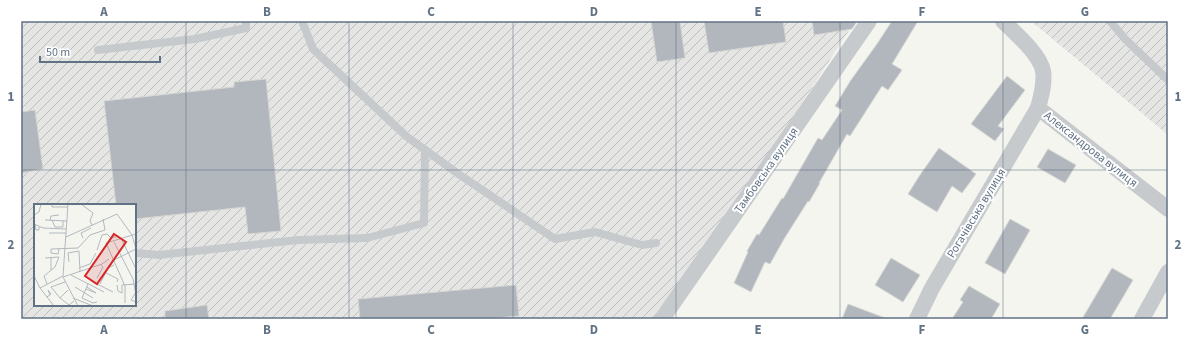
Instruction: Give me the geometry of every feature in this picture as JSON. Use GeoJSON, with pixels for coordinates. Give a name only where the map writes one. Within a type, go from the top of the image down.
{"type":"FeatureCollection","features":[{"type":"Feature","properties":{"kind":"street","name":"Тамбовська вулиця"},"geometry":{"type":"LineString","coordinates":[[662,319],[869,21]]}},
{"type":"Feature","properties":{"kind":"street","name":"Александрова вулиця"},"geometry":{"type":"LineString","coordinates":[[1003,21],[1019,36],[1038,60],[1043,72],[1042,97],[1038,108],[1168,210]]}},
{"type":"Feature","properties":{"kind":"street","name":"Рогачівська вулиця"},"geometry":{"type":"LineString","coordinates":[[917,319],[932,288],[1038,108]]}},
{"type":"Feature","properties":{"kind":"street"},"geometry":{"type":"LineString","coordinates":[[1142,319],[1168,272]]}},
{"type":"Feature","properties":{"kind":"lane"},"geometry":{"type":"LineString","coordinates":[[98,50],[210,36],[246,28],[246,21]]}},
{"type":"Feature","properties":{"kind":"lane"},"geometry":{"type":"LineString","coordinates":[[302,21],[313,49],[406,136],[463,178],[555,239],[595,232],[642,245],[656,243]]}},
{"type":"Feature","properties":{"kind":"lane"},"geometry":{"type":"LineString","coordinates":[[1110,21],[1125,39],[1168,80]]}},
{"type":"Feature","properties":{"kind":"lane"},"geometry":{"type":"LineString","coordinates":[[136,253],[159,255],[298,240],[367,238],[424,223],[425,150]]}},
{"type":"Feature","properties":{"kind":"shaded area"},"geometry":{"type":"Polygon","coordinates":[[[21,21],[855,21],[664,319],[21,319],[21,21]]]}},
{"type":"Feature","properties":{"kind":"shaded area"},"geometry":{"type":"Polygon","coordinates":[[[1031,21],[1168,21],[1168,135],[1031,21]]]}},
{"type":"Feature","properties":{"kind":"building"},"geometry":{"type":"Polygon","coordinates":[[[651,21],[680,21],[685,58],[657,62],[651,21]]]}},
{"type":"Feature","properties":{"kind":"building"},"geometry":{"type":"Polygon","coordinates":[[[704,21],[783,21],[786,42],[709,53],[704,21]]]}},
{"type":"Feature","properties":{"kind":"building"},"geometry":{"type":"Polygon","coordinates":[[[812,21],[856,21],[856,23],[852,29],[814,35],[812,21]]]}},
{"type":"Feature","properties":{"kind":"building"},"geometry":{"type":"Polygon","coordinates":[[[892,21],[918,21],[892,64],[902,70],[888,90],[882,86],[850,136],[847,134],[809,202],[808,201],[784,239],[770,264],[765,262],[751,292],[734,283],[748,252],[747,251],[757,234],[759,235],[782,198],[783,199],[818,138],[822,140],[842,110],[835,106],[892,21]]]}},
{"type":"Feature","properties":{"kind":"building"},"geometry":{"type":"Polygon","coordinates":[[[1007,76],[1025,90],[998,126],[1004,129],[995,141],[971,124],[1007,76]]]}},
{"type":"Feature","properties":{"kind":"building"},"geometry":{"type":"Polygon","coordinates":[[[266,79],[281,231],[248,234],[245,207],[136,219],[136,204],[116,204],[104,101],[234,87],[234,82],[266,79]]]}},
{"type":"Feature","properties":{"kind":"building"},"geometry":{"type":"Polygon","coordinates":[[[35,110],[43,169],[21,173],[21,112],[35,110]]]}},
{"type":"Feature","properties":{"kind":"building"},"geometry":{"type":"Polygon","coordinates":[[[939,148],[976,174],[962,193],[952,186],[937,212],[908,194],[939,148]]]}},
{"type":"Feature","properties":{"kind":"building"},"geometry":{"type":"Polygon","coordinates":[[[1048,149],[1076,165],[1065,183],[1037,167],[1048,149]]]}},
{"type":"Feature","properties":{"kind":"building"},"geometry":{"type":"Polygon","coordinates":[[[1010,219],[1030,230],[1005,274],[985,263],[1010,219]]]}},
{"type":"Feature","properties":{"kind":"building"},"geometry":{"type":"Polygon","coordinates":[[[891,258],[920,275],[903,302],[875,285],[891,258]]]}},
{"type":"Feature","properties":{"kind":"building"},"geometry":{"type":"Polygon","coordinates":[[[1112,268],[1133,280],[1110,319],[1082,319],[1112,268]]]}},
{"type":"Feature","properties":{"kind":"building"},"geometry":{"type":"Polygon","coordinates":[[[516,285],[519,316],[483,319],[360,319],[358,299],[516,285]]]}},
{"type":"Feature","properties":{"kind":"building"},"geometry":{"type":"Polygon","coordinates":[[[969,286],[1000,304],[991,319],[952,319],[963,302],[960,300],[969,286]]]}},
{"type":"Feature","properties":{"kind":"building"},"geometry":{"type":"Polygon","coordinates":[[[848,304],[885,318],[842,319],[848,304]]]}},
{"type":"Feature","properties":{"kind":"building"},"geometry":{"type":"Polygon","coordinates":[[[207,305],[209,319],[165,319],[165,311],[207,305]]]}}]}
